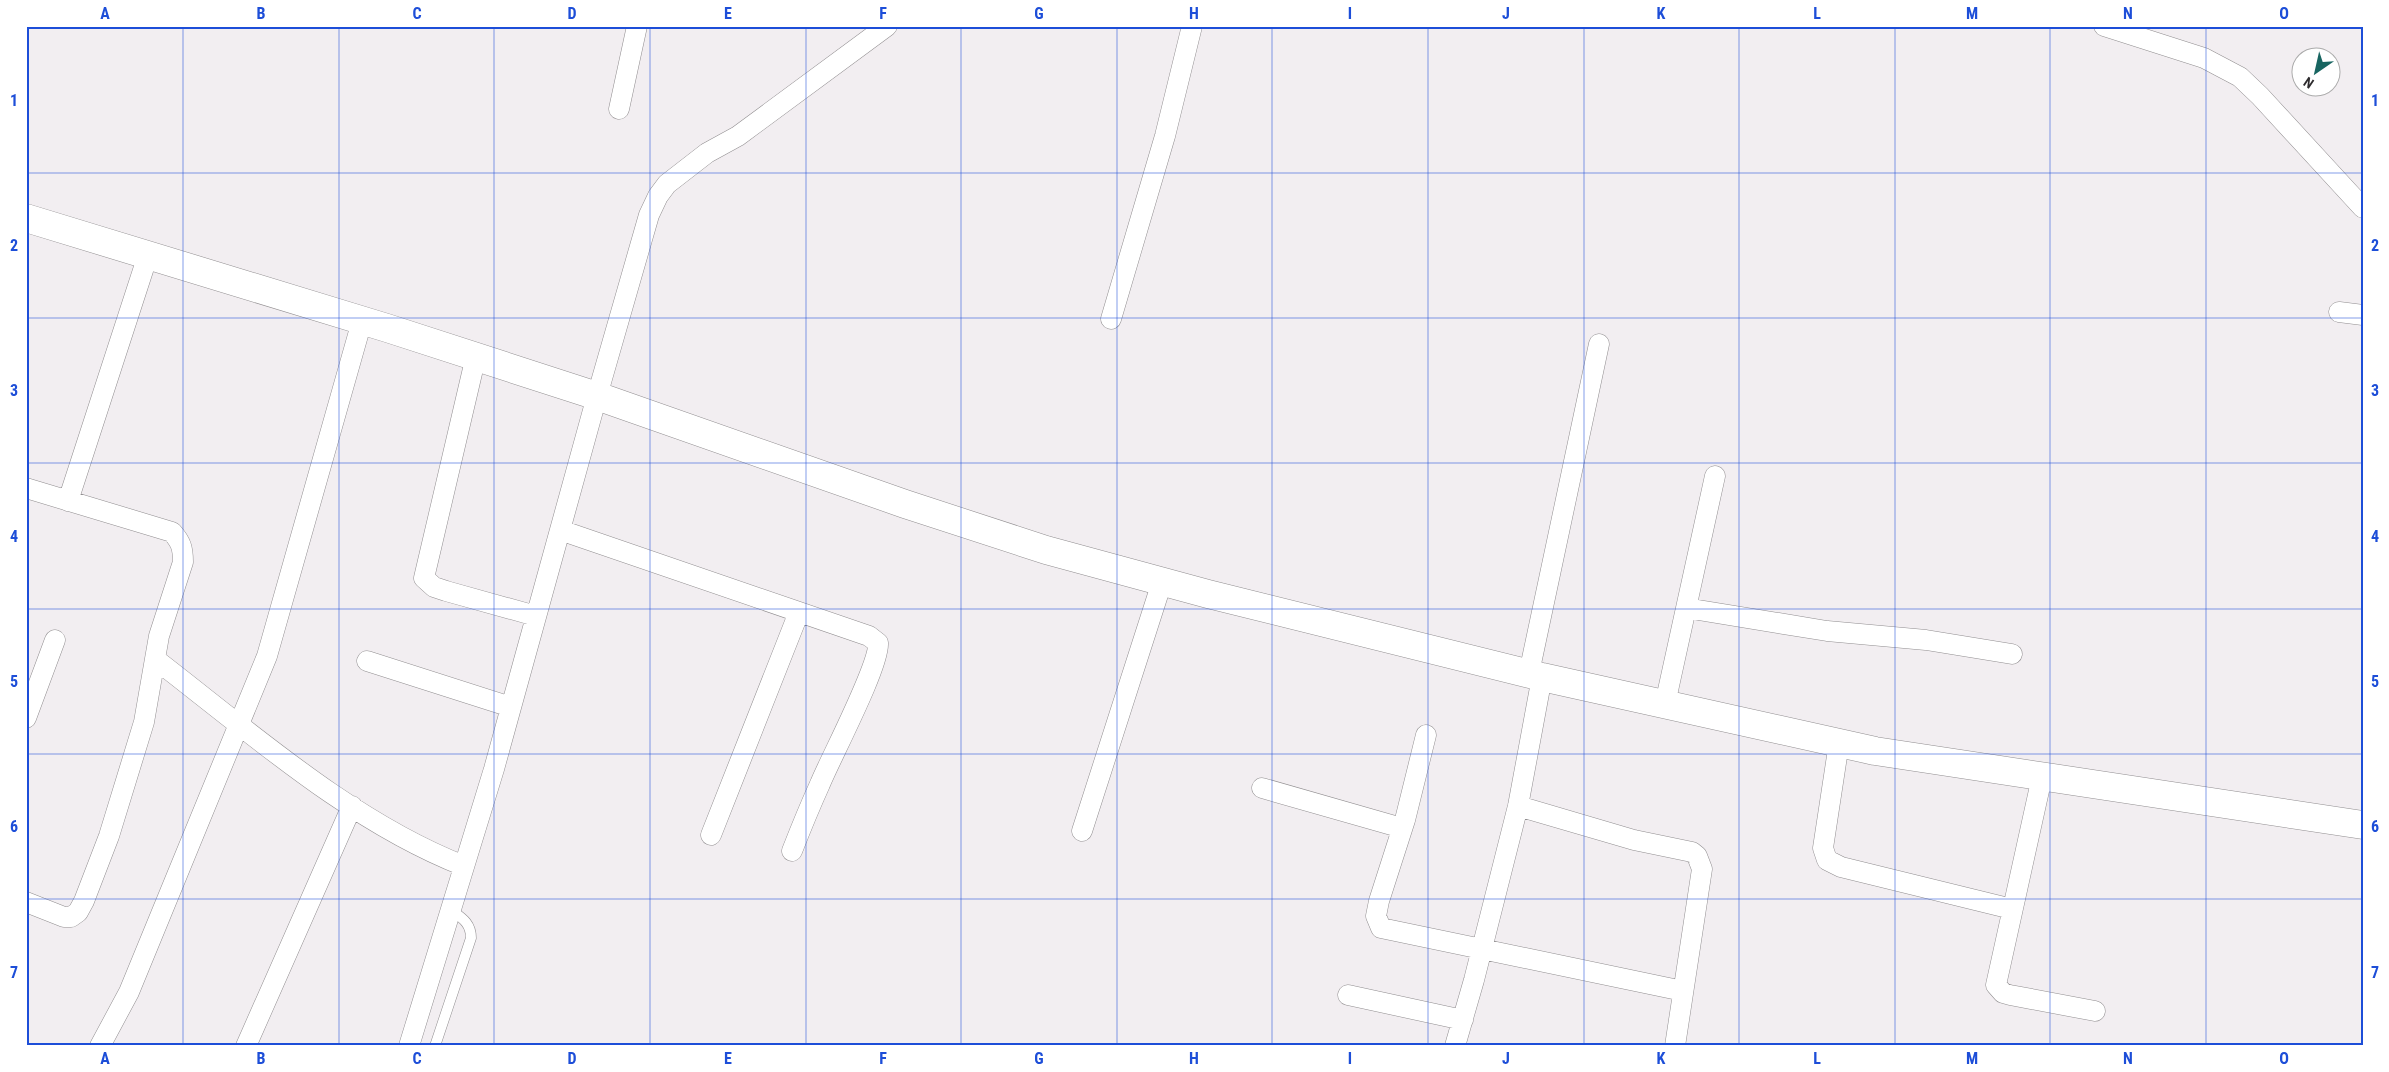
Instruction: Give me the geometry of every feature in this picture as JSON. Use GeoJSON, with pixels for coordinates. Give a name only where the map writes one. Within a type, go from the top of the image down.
{"type":"FeatureCollection","features":[{"type":"Feature","properties":{"kind":"main road"},"geometry":{"type":"LineString","coordinates":[[26,218],[476,356],[933,513],[1046,550],[1162,582],[1536,675],[1875,751],[2363,825]]}},
{"type":"Feature","properties":{"kind":"street"},"geometry":{"type":"LineString","coordinates":[[619,109],[637,26]]}},
{"type":"Feature","properties":{"kind":"street"},"geometry":{"type":"LineString","coordinates":[[409,1046],[511,706],[596,396],[649,215],[658,196],[667,184],[707,154],[738,136],[887,26]]}},
{"type":"Feature","properties":{"kind":"street"},"geometry":{"type":"LineString","coordinates":[[1111,319],[1165,136],[1192,26]]}},
{"type":"Feature","properties":{"kind":"street"},"geometry":{"type":"LineString","coordinates":[[2104,26],[2204,58],[2240,77],[2260,96],[2363,208]]}},
{"type":"Feature","properties":{"kind":"street"},"geometry":{"type":"LineString","coordinates":[[68,500],[148,255]]}},
{"type":"Feature","properties":{"kind":"street"},"geometry":{"type":"LineString","coordinates":[[2339,312],[2363,315]]}},
{"type":"Feature","properties":{"kind":"street"},"geometry":{"type":"LineString","coordinates":[[100,1046],[129,992],[267,656],[362,321]]}},
{"type":"Feature","properties":{"kind":"street"},"geometry":{"type":"LineString","coordinates":[[1456,1046],[1518,806],[1536,675],[1599,344]]}},
{"type":"Feature","properties":{"kind":"street"},"geometry":{"type":"LineString","coordinates":[[476,356],[424,578],[434,586],[446,591],[536,616]]}},
{"type":"Feature","properties":{"kind":"street"},"geometry":{"type":"LineString","coordinates":[[1665,704],[1716,476]]}},
{"type":"Feature","properties":{"kind":"street"},"geometry":{"type":"LineString","coordinates":[[26,488],[172,532],[180,541],[183,562],[159,636],[144,722],[109,836],[84,901],[78,912],[71,917],[64,917],[26,902]]}},
{"type":"Feature","properties":{"kind":"street"},"geometry":{"type":"LineString","coordinates":[[560,530],[869,636],[878,643],[878,650],[792,851]]}},
{"type":"Feature","properties":{"kind":"street"},"geometry":{"type":"LineString","coordinates":[[1082,831],[1162,582]]}},
{"type":"Feature","properties":{"kind":"street"},"geometry":{"type":"LineString","coordinates":[[1686,608],[1827,631],[1926,640],[2012,654]]}},
{"type":"Feature","properties":{"kind":"street"},"geometry":{"type":"LineString","coordinates":[[711,835],[799,612]]}},
{"type":"Feature","properties":{"kind":"street"},"geometry":{"type":"LineString","coordinates":[[26,718],[55,640]]}},
{"type":"Feature","properties":{"kind":"street"},"geometry":{"type":"LineString","coordinates":[[155,658],[240,725],[352,806],[423,848],[464,866]]}},
{"type":"Feature","properties":{"kind":"street"},"geometry":{"type":"LineString","coordinates":[[366,661],[511,706]]}},
{"type":"Feature","properties":{"kind":"street"},"geometry":{"type":"LineString","coordinates":[[1426,735],[1402,828],[1378,901],[1377,923],[1386,930],[1482,948],[1683,991]]}},
{"type":"Feature","properties":{"kind":"street"},"geometry":{"type":"LineString","coordinates":[[1839,743],[1824,848],[1827,860],[1842,867],[2012,909]]}},
{"type":"Feature","properties":{"kind":"street"},"geometry":{"type":"LineString","coordinates":[[2042,777],[1996,980],[1998,989],[2010,995],[2095,1011]]}},
{"type":"Feature","properties":{"kind":"street"},"geometry":{"type":"LineString","coordinates":[[1262,788],[1402,828]]}},
{"type":"Feature","properties":{"kind":"street"},"geometry":{"type":"LineString","coordinates":[[246,1046],[352,806]]}},
{"type":"Feature","properties":{"kind":"street"},"geometry":{"type":"LineString","coordinates":[[1518,806],[1634,840],[1692,852],[1697,856],[1702,868],[1675,1046]]}},
{"type":"Feature","properties":{"kind":"street"},"geometry":{"type":"LineString","coordinates":[[1348,995],[1463,1020]]}},
{"type":"Feature","properties":{"kind":"lane"},"geometry":{"type":"LineString","coordinates":[[435,1046],[471,938],[471,930],[466,921],[450,910]]}}]}
